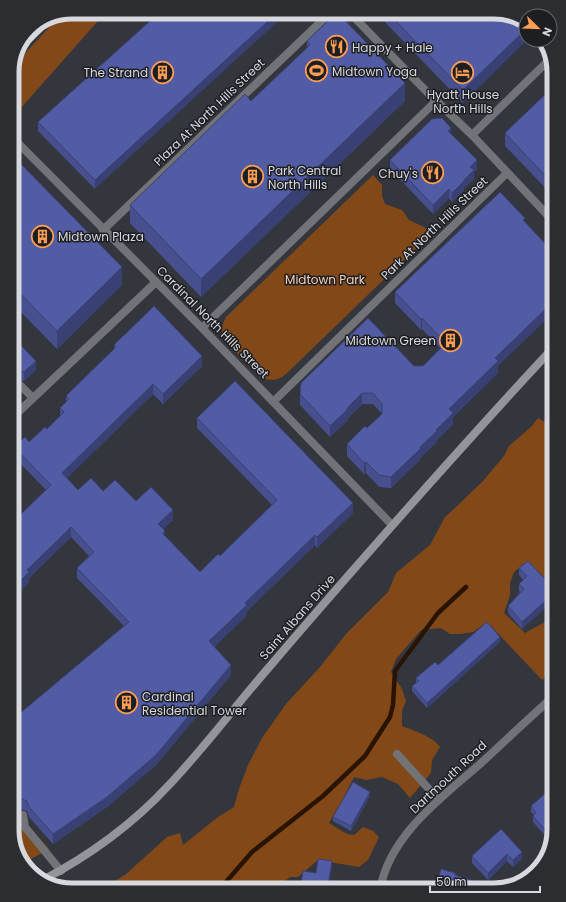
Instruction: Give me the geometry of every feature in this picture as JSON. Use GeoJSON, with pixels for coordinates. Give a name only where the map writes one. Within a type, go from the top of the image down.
{"type":"FeatureCollection","features":[{"type":"Feature","properties":{"kind":"street","name":"Plaza At North Hills Street"},"geometry":{"type":"LineString","coordinates":[[103,230],[324,19]]}},
{"type":"Feature","properties":{"kind":"street"},"geometry":{"type":"LineString","coordinates":[[356,19],[436,101],[472,135],[547,215]]}},
{"type":"Feature","properties":{"kind":"street"},"geometry":{"type":"LineString","coordinates":[[472,135],[546,63]]}},
{"type":"Feature","properties":{"kind":"street"},"geometry":{"type":"LineString","coordinates":[[202,328],[436,101]]}},
{"type":"Feature","properties":{"kind":"street","name":"Cardinal North Hills Street"},"geometry":{"type":"LineString","coordinates":[[19,146],[274,401],[392,525]]}},
{"type":"Feature","properties":{"kind":"street","name":"Park At North Hills Street"},"geometry":{"type":"LineString","coordinates":[[274,401],[507,172]]}},
{"type":"Feature","properties":{"kind":"street"},"geometry":{"type":"LineString","coordinates":[[19,411],[156,282]]}},
{"type":"Feature","properties":{"kind":"street","name":"Saint Albans Drive"},"geometry":{"type":"LineString","coordinates":[[48,878],[61,871],[98,847],[141,813],[169,786],[269,667],[392,525],[547,354]]}},
{"type":"Feature","properties":{"kind":"street"},"geometry":{"type":"LineString","coordinates":[[20,385],[33,398]]}},
{"type":"Feature","properties":{"kind":"street","name":"Dartmouth Road"},"geometry":{"type":"LineString","coordinates":[[382,883],[390,859],[404,836],[439,800],[547,702]]}},
{"type":"Feature","properties":{"kind":"street"},"geometry":{"type":"LineString","coordinates":[[397,754],[439,800]]}},
{"type":"Feature","properties":{"kind":"street"},"geometry":{"type":"LineString","coordinates":[[23,815],[25,827]]}},
{"type":"Feature","properties":{"kind":"street"},"geometry":{"type":"LineString","coordinates":[[19,824],[25,827],[61,871]]}},
{"type":"Feature","properties":{"kind":"green space"},"geometry":{"type":"Polygon","coordinates":[[[65,19],[100,19],[19,110],[19,68],[21,57],[54,22],[65,19]]]}},
{"type":"Feature","properties":{"kind":"green space","name":"Midtown Park"},"geometry":{"type":"Polygon","coordinates":[[[373,175],[382,185],[382,196],[385,204],[402,210],[409,220],[424,227],[431,234],[286,374],[272,380],[262,377],[225,339],[222,328],[226,317],[373,175]]]}},
{"type":"Feature","properties":{"kind":"green space"},"geometry":{"type":"Polygon","coordinates":[[[538,418],[545,422],[546,431],[547,430],[547,584],[525,563],[514,572],[510,583],[510,595],[504,613],[525,633],[547,621],[547,675],[542,680],[492,627],[483,625],[473,632],[461,634],[450,634],[441,628],[421,630],[396,659],[391,672],[402,689],[406,701],[402,711],[402,726],[428,737],[440,747],[432,760],[431,773],[410,798],[398,784],[382,777],[366,780],[354,777],[329,823],[347,834],[354,835],[363,827],[373,831],[379,837],[368,860],[359,867],[318,860],[298,877],[290,877],[282,883],[111,883],[125,875],[167,837],[180,833],[183,845],[218,817],[234,807],[248,765],[262,738],[286,704],[320,667],[346,634],[388,592],[396,573],[430,545],[445,517],[483,481],[504,456],[509,446],[531,427],[538,418]]]}},
{"type":"Feature","properties":{"kind":"green space"},"geometry":{"type":"Polygon","coordinates":[[[19,816],[49,849],[28,861],[24,854],[20,841],[19,816]]]}},
{"type":"Feature","properties":{"kind":"building","name":"The Strand"},"geometry":{"type":"Polygon","coordinates":[[[152,19],[270,19],[95,180],[38,122],[152,19]]]}},
{"type":"Feature","properties":{"kind":"building","name":"Park Central North Hills"},"geometry":{"type":"Polygon","coordinates":[[[330,19],[344,19],[405,83],[201,279],[130,205],[245,94],[251,101],[310,45],[307,41],[330,19]]]}},
{"type":"Feature","properties":{"kind":"building","name":"Hyatt House North Hills"},"geometry":{"type":"Polygon","coordinates":[[[394,19],[505,20],[518,24],[518,37],[463,90],[394,19]]]}},
{"type":"Feature","properties":{"kind":"building"},"geometry":{"type":"Polygon","coordinates":[[[547,93],[547,178],[505,133],[547,93]]]}},
{"type":"Feature","properties":{"kind":"building","name":"Chuy's"},"geometry":{"type":"Polygon","coordinates":[[[442,118],[451,128],[448,131],[477,160],[470,167],[474,170],[464,181],[452,193],[449,189],[433,205],[390,160],[432,119],[442,118]]]}},
{"type":"Feature","properties":{"kind":"building","name":"Midtown Plaza"},"geometry":{"type":"Polygon","coordinates":[[[19,162],[122,267],[57,331],[19,292],[19,162]]]}},
{"type":"Feature","properties":{"kind":"building","name":"Midtown Green"},"geometry":{"type":"Polygon","coordinates":[[[500,192],[525,218],[523,220],[547,246],[547,308],[495,358],[498,361],[449,409],[453,413],[420,447],[420,449],[391,477],[379,475],[366,462],[364,463],[347,444],[365,426],[367,428],[382,414],[382,404],[373,393],[362,393],[330,426],[300,394],[301,383],[368,318],[414,366],[423,366],[441,348],[441,338],[395,292],[500,192]]]}},
{"type":"Feature","properties":{"kind":"building"},"geometry":{"type":"Polygon","coordinates":[[[154,306],[202,356],[163,394],[153,384],[62,473],[78,490],[91,478],[103,491],[115,480],[136,501],[151,487],[173,510],[158,524],[165,531],[163,534],[200,572],[218,554],[220,556],[277,500],[197,418],[235,381],[353,503],[317,537],[315,535],[245,603],[247,605],[209,641],[231,665],[156,755],[107,797],[53,834],[29,807],[27,801],[19,796],[19,714],[129,622],[77,568],[94,552],[71,527],[27,570],[29,572],[19,582],[19,516],[51,485],[19,452],[19,442],[25,437],[29,442],[45,427],[47,429],[64,412],[60,408],[69,399],[66,396],[116,347],[114,345],[154,306]]]}},
{"type":"Feature","properties":{"kind":"building"},"geometry":{"type":"Polygon","coordinates":[[[19,343],[36,361],[24,372],[19,371],[19,343]]]}},
{"type":"Feature","properties":{"kind":"building"},"geometry":{"type":"Polygon","coordinates":[[[528,561],[547,581],[547,599],[522,622],[508,606],[524,589],[519,584],[527,576],[519,568],[528,561]]]}},
{"type":"Feature","properties":{"kind":"building"},"geometry":{"type":"Polygon","coordinates":[[[487,622],[500,637],[427,703],[412,686],[419,681],[416,678],[435,662],[438,665],[487,622]]]}},
{"type":"Feature","properties":{"kind":"building"},"geometry":{"type":"Polygon","coordinates":[[[353,782],[370,792],[351,826],[333,817],[353,782]]]}},
{"type":"Feature","properties":{"kind":"building"},"geometry":{"type":"Polygon","coordinates":[[[547,792],[547,832],[533,816],[536,813],[531,806],[547,792]]]}},
{"type":"Feature","properties":{"kind":"building"},"geometry":{"type":"Polygon","coordinates":[[[501,829],[522,852],[513,860],[507,854],[488,873],[472,856],[501,829]]]}},
{"type":"Feature","properties":{"kind":"building"},"geometry":{"type":"Polygon","coordinates":[[[318,859],[332,861],[328,883],[301,883],[303,871],[316,873],[318,859]]]}},
{"type":"Feature","properties":{"kind":"building"},"geometry":{"type":"Polygon","coordinates":[[[441,869],[474,881],[474,883],[437,883],[441,869]]]}},
{"type":"Feature","properties":{"kind":"waterway"},"geometry":{"type":"LineString","coordinates":[[225,883],[252,852],[323,796],[365,756],[390,717],[393,705],[395,671],[438,613],[466,587]]}},
{"type":"Feature","properties":{"kind":"place","name":"Happy + Hale"},"geometry":{"type":"Point","coordinates":[337,47]}},
{"type":"Feature","properties":{"kind":"place","name":"Midtown Yoga"},"geometry":{"type":"Point","coordinates":[316,71]}},
{"type":"Feature","properties":{"kind":"place","name":"The Strand"},"geometry":{"type":"Point","coordinates":[163,72]}},
{"type":"Feature","properties":{"kind":"place","name":"Hyatt House North Hills"},"geometry":{"type":"Point","coordinates":[463,73]}},
{"type":"Feature","properties":{"kind":"place","name":"Chuy's"},"geometry":{"type":"Point","coordinates":[433,173]}},
{"type":"Feature","properties":{"kind":"place","name":"Park Central North Hills"},"geometry":{"type":"Point","coordinates":[252,177]}},
{"type":"Feature","properties":{"kind":"place","name":"Midtown Plaza"},"geometry":{"type":"Point","coordinates":[43,236]}},
{"type":"Feature","properties":{"kind":"place","name":"Midtown Green"},"geometry":{"type":"Point","coordinates":[451,340]}},
{"type":"Feature","properties":{"kind":"place","name":"Cardinal Residential Tower"},"geometry":{"type":"Point","coordinates":[127,703]}}]}
